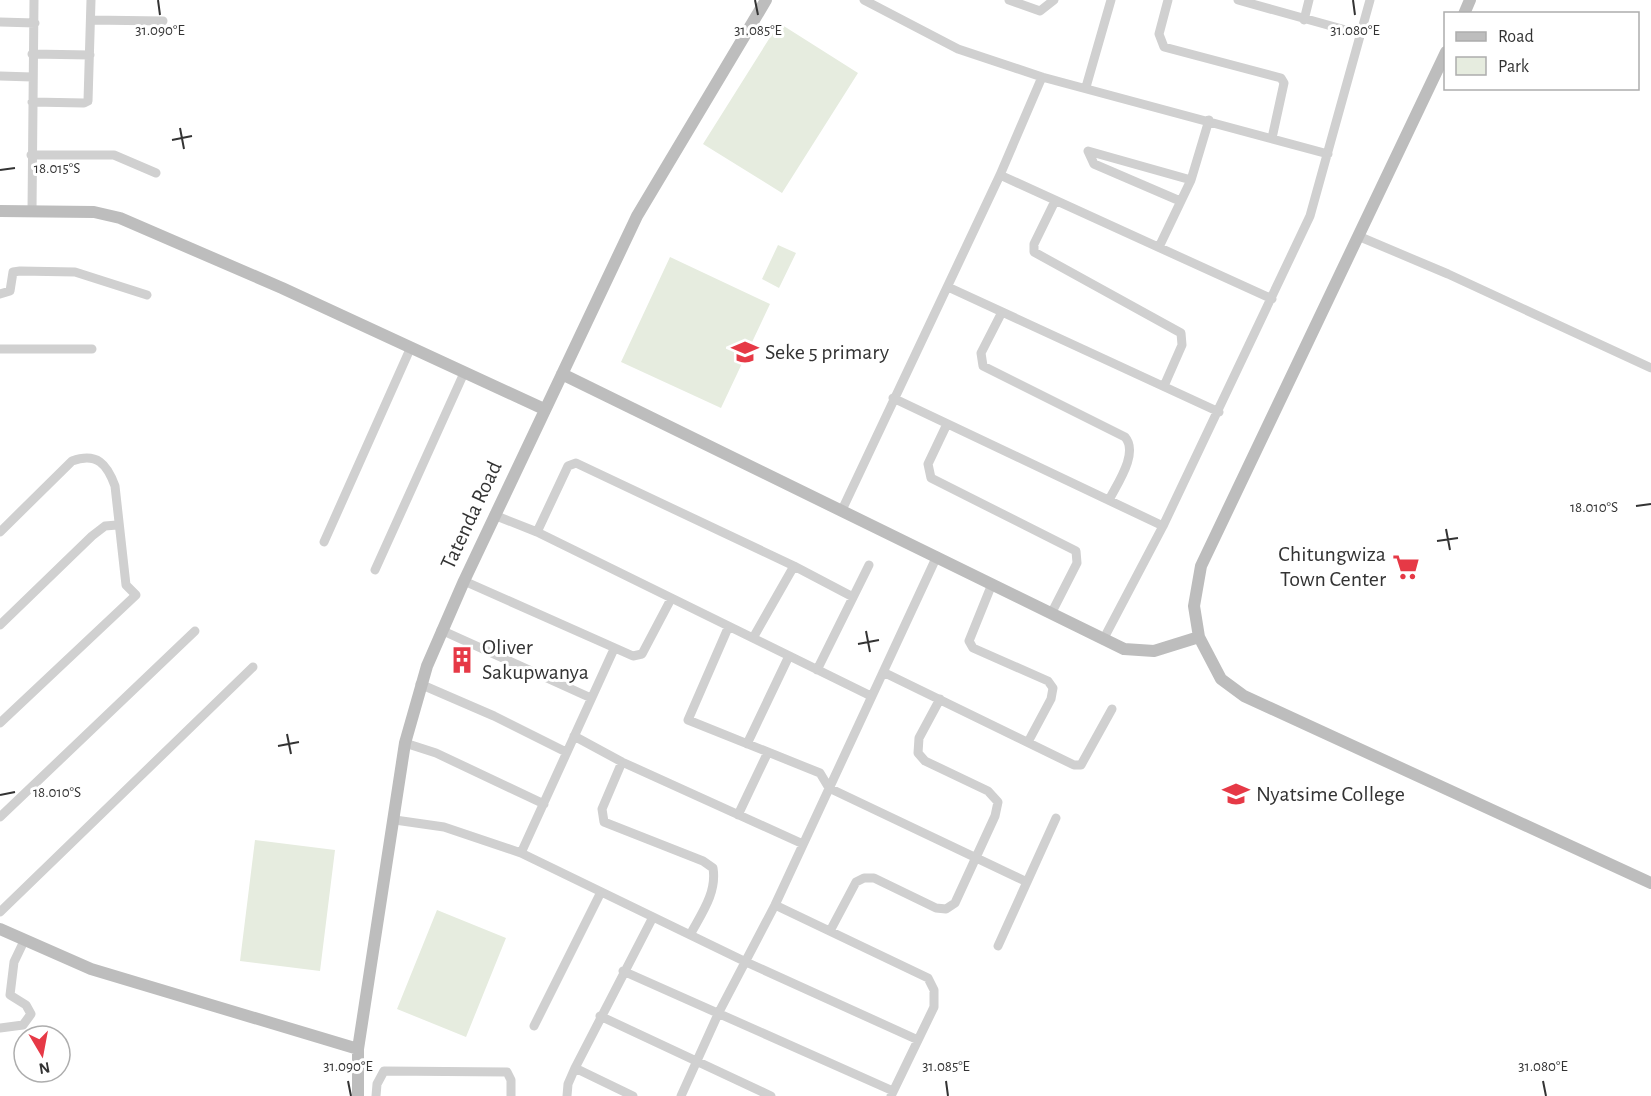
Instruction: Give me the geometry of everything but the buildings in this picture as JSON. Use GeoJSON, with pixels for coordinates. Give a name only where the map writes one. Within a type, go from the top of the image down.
{"type":"FeatureCollection","features":[{"type":"Feature","properties":{"kind":"street"},"geometry":{"type":"LineString","coordinates":[[32,211],[34,0]]}},
{"type":"Feature","properties":{"kind":"street"},"geometry":{"type":"LineString","coordinates":[[32,102],[84,103],[88,101],[91,0]]}},
{"type":"Feature","properties":{"kind":"street","name":"Tatenda Road"},"geometry":{"type":"LineString","coordinates":[[358,1096],[358,1049],[395,820],[405,743],[420,684],[441,630],[494,515],[637,216],[766,0]]}},
{"type":"Feature","properties":{"kind":"street"},"geometry":{"type":"LineString","coordinates":[[864,0],[958,50],[1042,77],[1209,120],[1328,154]]}},
{"type":"Feature","properties":{"kind":"street"},"geometry":{"type":"LineString","coordinates":[[1009,0],[1040,11],[1054,0]]}},
{"type":"Feature","properties":{"kind":"street"},"geometry":{"type":"LineString","coordinates":[[1086,87],[1111,0]]}},
{"type":"Feature","properties":{"kind":"street"},"geometry":{"type":"LineString","coordinates":[[1168,0],[1159,34],[1164,47],[1281,78],[1284,83],[1272,138]]}},
{"type":"Feature","properties":{"kind":"street"},"geometry":{"type":"LineString","coordinates":[[1238,0],[1360,34]]}},
{"type":"Feature","properties":{"kind":"street"},"geometry":{"type":"LineString","coordinates":[[1304,20],[1309,0]]}},
{"type":"Feature","properties":{"kind":"street"},"geometry":{"type":"LineString","coordinates":[[1103,640],[1219,412],[1310,216],[1370,0]]}},
{"type":"Feature","properties":{"kind":"street"},"geometry":{"type":"LineString","coordinates":[[91,20],[163,21]]}},
{"type":"Feature","properties":{"kind":"street"},"geometry":{"type":"LineString","coordinates":[[0,22],[35,23]]}},
{"type":"Feature","properties":{"kind":"street"},"geometry":{"type":"LineString","coordinates":[[32,54],[90,55]]}},
{"type":"Feature","properties":{"kind":"street"},"geometry":{"type":"LineString","coordinates":[[1444,56],[1201,566],[1194,606],[1199,637],[1221,678],[1250,700],[1651,883]]}},
{"type":"Feature","properties":{"kind":"street"},"geometry":{"type":"LineString","coordinates":[[0,76],[32,77]]}},
{"type":"Feature","properties":{"kind":"street"},"geometry":{"type":"LineString","coordinates":[[842,510],[1000,175],[1042,77]]}},
{"type":"Feature","properties":{"kind":"street"},"geometry":{"type":"LineString","coordinates":[[1159,247],[1191,180],[1209,120]]}},
{"type":"Feature","properties":{"kind":"street"},"geometry":{"type":"LineString","coordinates":[[1180,201],[1094,164],[1088,151],[1191,180]]}},
{"type":"Feature","properties":{"kind":"street"},"geometry":{"type":"LineString","coordinates":[[31,155],[114,155],[156,173]]}},
{"type":"Feature","properties":{"kind":"street"},"geometry":{"type":"LineString","coordinates":[[1000,175],[1272,299]]}},
{"type":"Feature","properties":{"kind":"street"},"geometry":{"type":"LineString","coordinates":[[1055,201],[1034,244],[1034,252],[1181,333],[1182,345],[1164,386]]}},
{"type":"Feature","properties":{"kind":"street"},"geometry":{"type":"LineString","coordinates":[[0,211],[94,212],[120,218],[411,347],[544,409]]}},
{"type":"Feature","properties":{"kind":"street"},"geometry":{"type":"LineString","coordinates":[[1358,236],[1448,274],[1651,368]]}},
{"type":"Feature","properties":{"kind":"street"},"geometry":{"type":"LineString","coordinates":[[0,294],[10,291],[13,272],[20,271],[75,272],[147,295]]}},
{"type":"Feature","properties":{"kind":"street"},"geometry":{"type":"LineString","coordinates":[[948,287],[1219,412]]}},
{"type":"Feature","properties":{"kind":"street"},"geometry":{"type":"LineString","coordinates":[[1002,312],[981,353],[983,366],[1125,437],[1129,442],[1131,452],[1109,500]]}},
{"type":"Feature","properties":{"kind":"street"},"geometry":{"type":"LineString","coordinates":[[324,542],[411,347]]}},
{"type":"Feature","properties":{"kind":"street"},"geometry":{"type":"LineString","coordinates":[[0,349],[92,349]]}},
{"type":"Feature","properties":{"kind":"street"},"geometry":{"type":"LineString","coordinates":[[375,570],[464,373]]}},
{"type":"Feature","properties":{"kind":"street"},"geometry":{"type":"LineString","coordinates":[[562,375],[1052,612],[1103,640],[1138,652],[1177,646],[1199,637]]}},
{"type":"Feature","properties":{"kind":"street"},"geometry":{"type":"LineString","coordinates":[[893,398],[1163,526]]}},
{"type":"Feature","properties":{"kind":"street"},"geometry":{"type":"LineString","coordinates":[[947,423],[928,464],[931,478],[1076,551],[1077,563],[1052,612]]}},
{"type":"Feature","properties":{"kind":"street"},"geometry":{"type":"LineString","coordinates":[[0,532],[72,461],[86,456],[95,458],[109,471],[115,486],[117,525],[126,585],[136,596],[0,723]]}},
{"type":"Feature","properties":{"kind":"street"},"geometry":{"type":"LineString","coordinates":[[537,532],[568,466],[576,464],[794,566],[853,597]]}},
{"type":"Feature","properties":{"kind":"street"},"geometry":{"type":"LineString","coordinates":[[494,515],[537,532],[728,628],[871,696]]}},
{"type":"Feature","properties":{"kind":"street"},"geometry":{"type":"LineString","coordinates":[[0,625],[92,536],[105,526],[117,525]]}},
{"type":"Feature","properties":{"kind":"street"},"geometry":{"type":"LineString","coordinates":[[681,1096],[719,1012],[775,905],[937,556]]}},
{"type":"Feature","properties":{"kind":"street"},"geometry":{"type":"LineString","coordinates":[[817,670],[869,565]]}},
{"type":"Feature","properties":{"kind":"street"},"geometry":{"type":"LineString","coordinates":[[753,638],[794,566]]}},
{"type":"Feature","properties":{"kind":"street"},"geometry":{"type":"LineString","coordinates":[[464,580],[633,656],[640,656],[671,598]]}},
{"type":"Feature","properties":{"kind":"street"},"geometry":{"type":"LineString","coordinates":[[992,584],[969,641],[974,648],[1048,681],[1053,688],[1051,699],[1028,742]]}},
{"type":"Feature","properties":{"kind":"street"},"geometry":{"type":"LineString","coordinates":[[728,628],[688,720],[820,773],[829,788],[1027,882]]}},
{"type":"Feature","properties":{"kind":"street"},"geometry":{"type":"LineString","coordinates":[[441,630],[591,698]]}},
{"type":"Feature","properties":{"kind":"street"},"geometry":{"type":"LineString","coordinates":[[0,817],[195,631]]}},
{"type":"Feature","properties":{"kind":"street"},"geometry":{"type":"LineString","coordinates":[[521,852],[614,649]]}},
{"type":"Feature","properties":{"kind":"street"},"geometry":{"type":"LineString","coordinates":[[747,744],[789,656]]}},
{"type":"Feature","properties":{"kind":"street"},"geometry":{"type":"LineString","coordinates":[[0,912],[253,667]]}},
{"type":"Feature","properties":{"kind":"street"},"geometry":{"type":"LineString","coordinates":[[883,672],[1074,765],[1081,765],[1112,709]]}},
{"type":"Feature","properties":{"kind":"street"},"geometry":{"type":"LineString","coordinates":[[420,684],[494,716],[566,752]]}},
{"type":"Feature","properties":{"kind":"street"},"geometry":{"type":"LineString","coordinates":[[830,931],[856,882],[864,878],[874,878],[936,908],[946,909],[955,903],[995,816],[998,802],[988,791],[925,761],[918,753],[920,738],[939,699]]}},
{"type":"Feature","properties":{"kind":"street"},"geometry":{"type":"LineString","coordinates":[[574,736],[622,762],[803,844]]}},
{"type":"Feature","properties":{"kind":"street"},"geometry":{"type":"LineString","coordinates":[[405,743],[436,753],[544,804]]}},
{"type":"Feature","properties":{"kind":"street"},"geometry":{"type":"LineString","coordinates":[[738,815],[768,752]]}},
{"type":"Feature","properties":{"kind":"street"},"geometry":{"type":"LineString","coordinates":[[622,762],[602,809],[604,822],[703,861],[713,868],[715,879],[710,897],[691,933]]}},
{"type":"Feature","properties":{"kind":"street"},"geometry":{"type":"LineString","coordinates":[[998,946],[1056,818]]}},
{"type":"Feature","properties":{"kind":"street"},"geometry":{"type":"LineString","coordinates":[[395,820],[444,827],[521,852],[653,917],[691,933],[746,962],[918,1040]]}},
{"type":"Feature","properties":{"kind":"street"},"geometry":{"type":"LineString","coordinates":[[534,1026],[602,892]]}},
{"type":"Feature","properties":{"kind":"street"},"geometry":{"type":"LineString","coordinates":[[623,971],[719,1012],[892,1093],[934,1007],[934,990],[928,978],[775,905]]}},
{"type":"Feature","properties":{"kind":"street"},"geometry":{"type":"LineString","coordinates":[[567,1096],[568,1084],[575,1068],[623,971],[653,917]]}},
{"type":"Feature","properties":{"kind":"street"},"geometry":{"type":"LineString","coordinates":[[0,928],[24,941],[91,969],[358,1049]]}},
{"type":"Feature","properties":{"kind":"street"},"geometry":{"type":"LineString","coordinates":[[0,1028],[23,1025],[31,1014],[26,1005],[10,995],[14,962],[24,941]]}},
{"type":"Feature","properties":{"kind":"street"},"geometry":{"type":"LineString","coordinates":[[600,1016],[771,1096]]}},
{"type":"Feature","properties":{"kind":"street"},"geometry":{"type":"LineString","coordinates":[[575,1068],[633,1096]]}},
{"type":"Feature","properties":{"kind":"street"},"geometry":{"type":"LineString","coordinates":[[376,1096],[377,1084],[384,1071],[507,1072],[511,1080],[511,1096]]}},
{"type":"Feature","properties":{"kind":"green space"},"geometry":{"type":"Polygon","coordinates":[[[779,23],[858,73],[782,193],[703,144],[779,23]]]}},
{"type":"Feature","properties":{"kind":"green space"},"geometry":{"type":"Polygon","coordinates":[[[778,245],[796,253],[779,288],[762,279],[778,245]]]}},
{"type":"Feature","properties":{"kind":"green space"},"geometry":{"type":"Polygon","coordinates":[[[670,257],[770,304],[721,408],[621,362],[670,257]]]}},
{"type":"Feature","properties":{"kind":"green space"},"geometry":{"type":"Polygon","coordinates":[[[255,840],[335,850],[320,971],[240,961],[255,840]]]}},
{"type":"Feature","properties":{"kind":"green space"},"geometry":{"type":"Polygon","coordinates":[[[437,910],[506,938],[466,1037],[397,1009],[437,910]]]}},
{"type":"Feature","properties":{"kind":"place","name":"Seke 5 primary"},"geometry":{"type":"Point","coordinates":[745,352]}},
{"type":"Feature","properties":{"kind":"place","name":"Chitungwiza Town Center"},"geometry":{"type":"Point","coordinates":[1406,567]}},
{"type":"Feature","properties":{"kind":"place","name":"Oliver Sakupwanya"},"geometry":{"type":"Point","coordinates":[462,660]}},
{"type":"Feature","properties":{"kind":"place","name":"Nyatsime College"},"geometry":{"type":"Point","coordinates":[1236,794]}}]}
